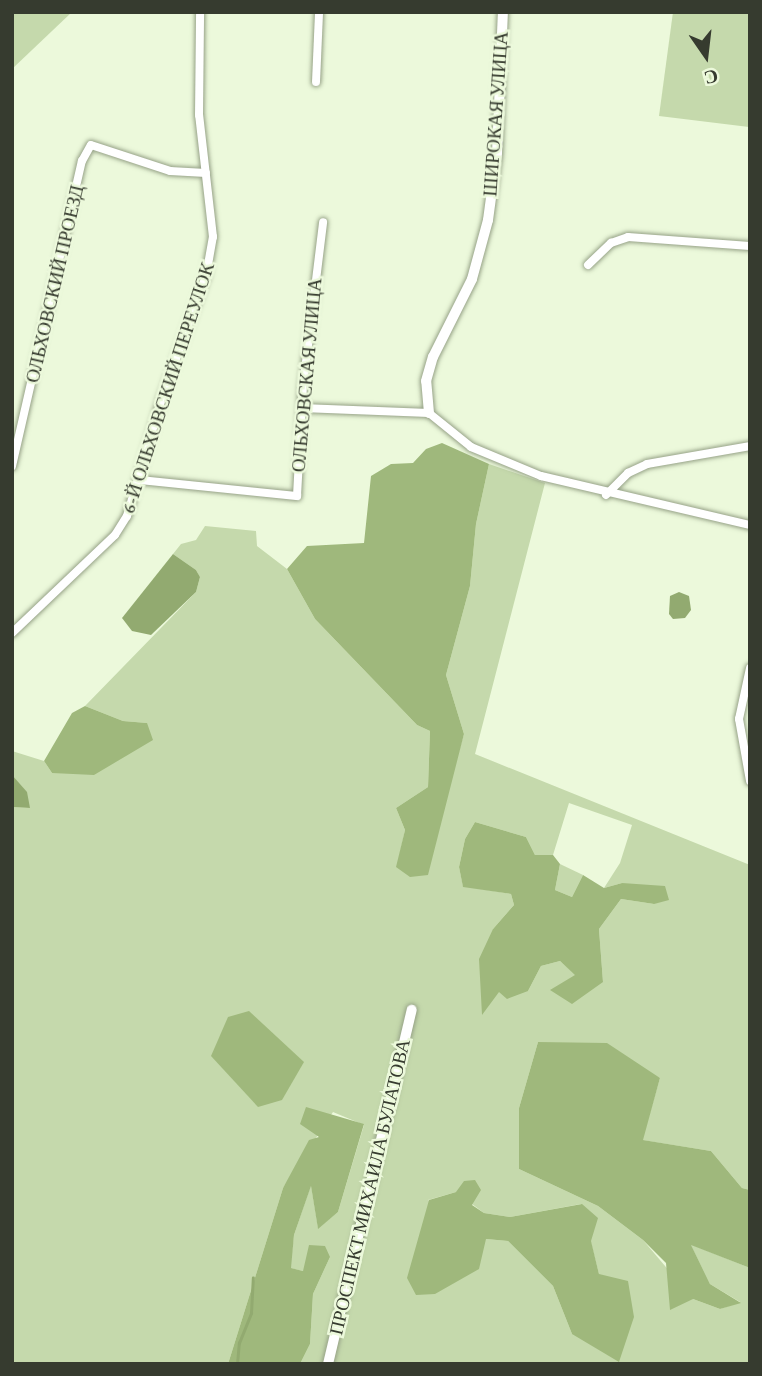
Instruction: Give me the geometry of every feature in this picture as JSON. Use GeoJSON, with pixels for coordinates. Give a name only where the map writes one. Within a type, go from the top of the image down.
{"type":"FeatureCollection","features":[{"type":"Feature","properties":{"kind":"street","name":"6-Й ОЛЬХОВСКИЙ ПЕРЕУЛОК"},"geometry":{"type":"LineString","coordinates":[[12,633],[115,536],[127,516],[212,256],[199,115],[200,12]]}},
{"type":"Feature","properties":{"kind":"street"},"geometry":{"type":"LineString","coordinates":[[316,82],[319,12]]}},
{"type":"Feature","properties":{"kind":"street","name":"ШИРОКАЯ УЛИЦА"},"geometry":{"type":"LineString","coordinates":[[429,413],[426,381],[433,357],[472,279],[488,220],[497,153],[503,12]]}},
{"type":"Feature","properties":{"kind":"street","name":"ОЛЬХОВСКИЙ ПРОЕЗД"},"geometry":{"type":"LineString","coordinates":[[12,466],[82,160],[91,145],[170,171],[206,173]]}},
{"type":"Feature","properties":{"kind":"street","name":"ОЛЬХОВСКАЯ УЛИЦА"},"geometry":{"type":"LineString","coordinates":[[139,480],[297,496],[302,408],[323,222]]}},
{"type":"Feature","properties":{"kind":"street"},"geometry":{"type":"LineString","coordinates":[[588,265],[611,243],[628,237],[750,246]]}},
{"type":"Feature","properties":{"kind":"street"},"geometry":{"type":"LineString","coordinates":[[302,408],[429,413],[471,447],[541,476],[606,495],[715,514],[750,525]]}},
{"type":"Feature","properties":{"kind":"street"},"geometry":{"type":"LineString","coordinates":[[606,495],[628,473],[647,464],[750,446]]}},
{"type":"Feature","properties":{"kind":"street"},"geometry":{"type":"LineString","coordinates":[[750,668],[739,719],[750,781]]}},
{"type":"Feature","properties":{"kind":"street","name":"ПРОСПЕКТ МИХАИЛА БУЛАТОВА"},"geometry":{"type":"LineString","coordinates":[[328,1364],[412,1010]]}},
{"type":"Feature","properties":{"kind":"shaded area"},"geometry":{"type":"Polygon","coordinates":[[[12,12],[72,12],[12,69],[12,12]]]}},
{"type":"Feature","properties":{"kind":"shaded area"},"geometry":{"type":"Polygon","coordinates":[[[673,12],[750,12],[749,127],[659,116],[673,12]]]}},
{"type":"Feature","properties":{"kind":"shaded area"},"geometry":{"type":"Polygon","coordinates":[[[442,443],[489,464],[476,524],[470,586],[446,675],[464,734],[428,875],[410,877],[396,867],[405,830],[396,808],[428,787],[430,731],[417,725],[315,619],[287,569],[307,546],[364,543],[371,476],[391,464],[413,463],[426,449],[442,443]]]}},
{"type":"Feature","properties":{"kind":"shaded area"},"geometry":{"type":"Polygon","coordinates":[[[489,464],[545,483],[475,754],[750,865],[750,1190],[742,1188],[711,1151],[642,1140],[660,1078],[538,1042],[519,1108],[519,1169],[598,1206],[643,1240],[693,1299],[720,1309],[740,1302],[710,1284],[690,1244],[750,1268],[750,1364],[300,1364],[310,1344],[313,1294],[330,1257],[303,1271],[290,1268],[294,1235],[311,1185],[318,1228],[338,1212],[364,1125],[333,1112],[283,1188],[228,1364],[12,1364],[12,807],[30,808],[12,775],[12,751],[44,761],[52,773],[147,723],[123,721],[85,706],[196,592],[200,577],[196,570],[173,554],[181,544],[196,540],[205,526],[256,531],[257,546],[287,569],[315,619],[417,725],[430,731],[428,787],[396,808],[405,830],[397,867],[445,798],[464,734],[446,675],[470,586],[476,524],[489,464]],[[569,803],[553,855],[535,855],[526,837],[475,822],[465,839],[459,867],[463,886],[511,894],[514,905],[493,929],[499,991],[528,991],[541,966],[560,961],[576,975],[603,982],[599,929],[621,899],[654,904],[622,883],[604,888],[620,863],[632,825],[569,803]],[[456,1192],[428,1200],[486,1239],[508,1241],[553,1286],[572,1334],[599,1274],[581,1204],[510,1217],[484,1213],[456,1192]]]}},
{"type":"Feature","properties":{"kind":"shaded area"},"geometry":{"type":"Polygon","coordinates":[[[173,554],[196,570],[200,577],[196,592],[151,635],[132,631],[122,618],[173,554]]]}},
{"type":"Feature","properties":{"kind":"shaded area"},"geometry":{"type":"Polygon","coordinates":[[[679,592],[689,596],[691,610],[685,618],[673,619],[669,614],[670,596],[679,592]]]}},
{"type":"Feature","properties":{"kind":"shaded area"},"geometry":{"type":"Polygon","coordinates":[[[85,706],[123,721],[147,723],[153,740],[94,775],[52,773],[44,761],[72,713],[85,706]]]}},
{"type":"Feature","properties":{"kind":"shaded area"},"geometry":{"type":"Polygon","coordinates":[[[12,775],[27,792],[30,808],[12,807],[12,775]]]}},
{"type":"Feature","properties":{"kind":"shaded area"},"geometry":{"type":"Polygon","coordinates":[[[475,822],[526,837],[535,855],[553,855],[560,864],[555,890],[572,897],[583,875],[604,888],[622,883],[665,886],[669,900],[654,904],[621,899],[599,929],[603,982],[572,1004],[550,990],[575,975],[560,961],[541,966],[528,991],[507,999],[499,992],[482,1015],[479,959],[493,929],[514,905],[511,894],[463,887],[459,867],[465,839],[475,822]]]}},
{"type":"Feature","properties":{"kind":"shaded area"},"geometry":{"type":"Polygon","coordinates":[[[560,864],[583,875],[572,897],[555,890],[560,864]]]}},
{"type":"Feature","properties":{"kind":"shaded area"},"geometry":{"type":"Polygon","coordinates":[[[249,1011],[304,1062],[282,1100],[258,1107],[211,1056],[228,1017],[249,1011]]]}},
{"type":"Feature","properties":{"kind":"shaded area"},"geometry":{"type":"Polygon","coordinates":[[[538,1042],[607,1043],[660,1078],[643,1140],[711,1151],[742,1188],[750,1190],[750,1268],[691,1245],[710,1284],[741,1303],[720,1309],[693,1299],[670,1310],[666,1263],[643,1240],[598,1206],[519,1169],[519,1108],[538,1042]]]}},
{"type":"Feature","properties":{"kind":"shaded area"},"geometry":{"type":"Polygon","coordinates":[[[306,1107],[364,1124],[338,1212],[318,1229],[311,1186],[294,1235],[291,1268],[303,1271],[309,1245],[325,1246],[330,1257],[313,1294],[310,1344],[300,1364],[228,1364],[283,1188],[309,1140],[319,1137],[300,1124],[306,1107]]]}},
{"type":"Feature","properties":{"kind":"shaded area"},"geometry":{"type":"Polygon","coordinates":[[[475,1180],[481,1190],[472,1205],[484,1213],[510,1217],[582,1204],[598,1218],[591,1241],[599,1274],[628,1281],[634,1317],[619,1362],[572,1334],[553,1286],[508,1241],[486,1239],[479,1269],[435,1294],[416,1295],[407,1278],[429,1200],[456,1192],[464,1181],[475,1180]]]}},
{"type":"Feature","properties":{"kind":"waterway"},"geometry":{"type":"LineString","coordinates":[[237,1364],[239,1343],[251,1313],[253,1278]]}}]}
